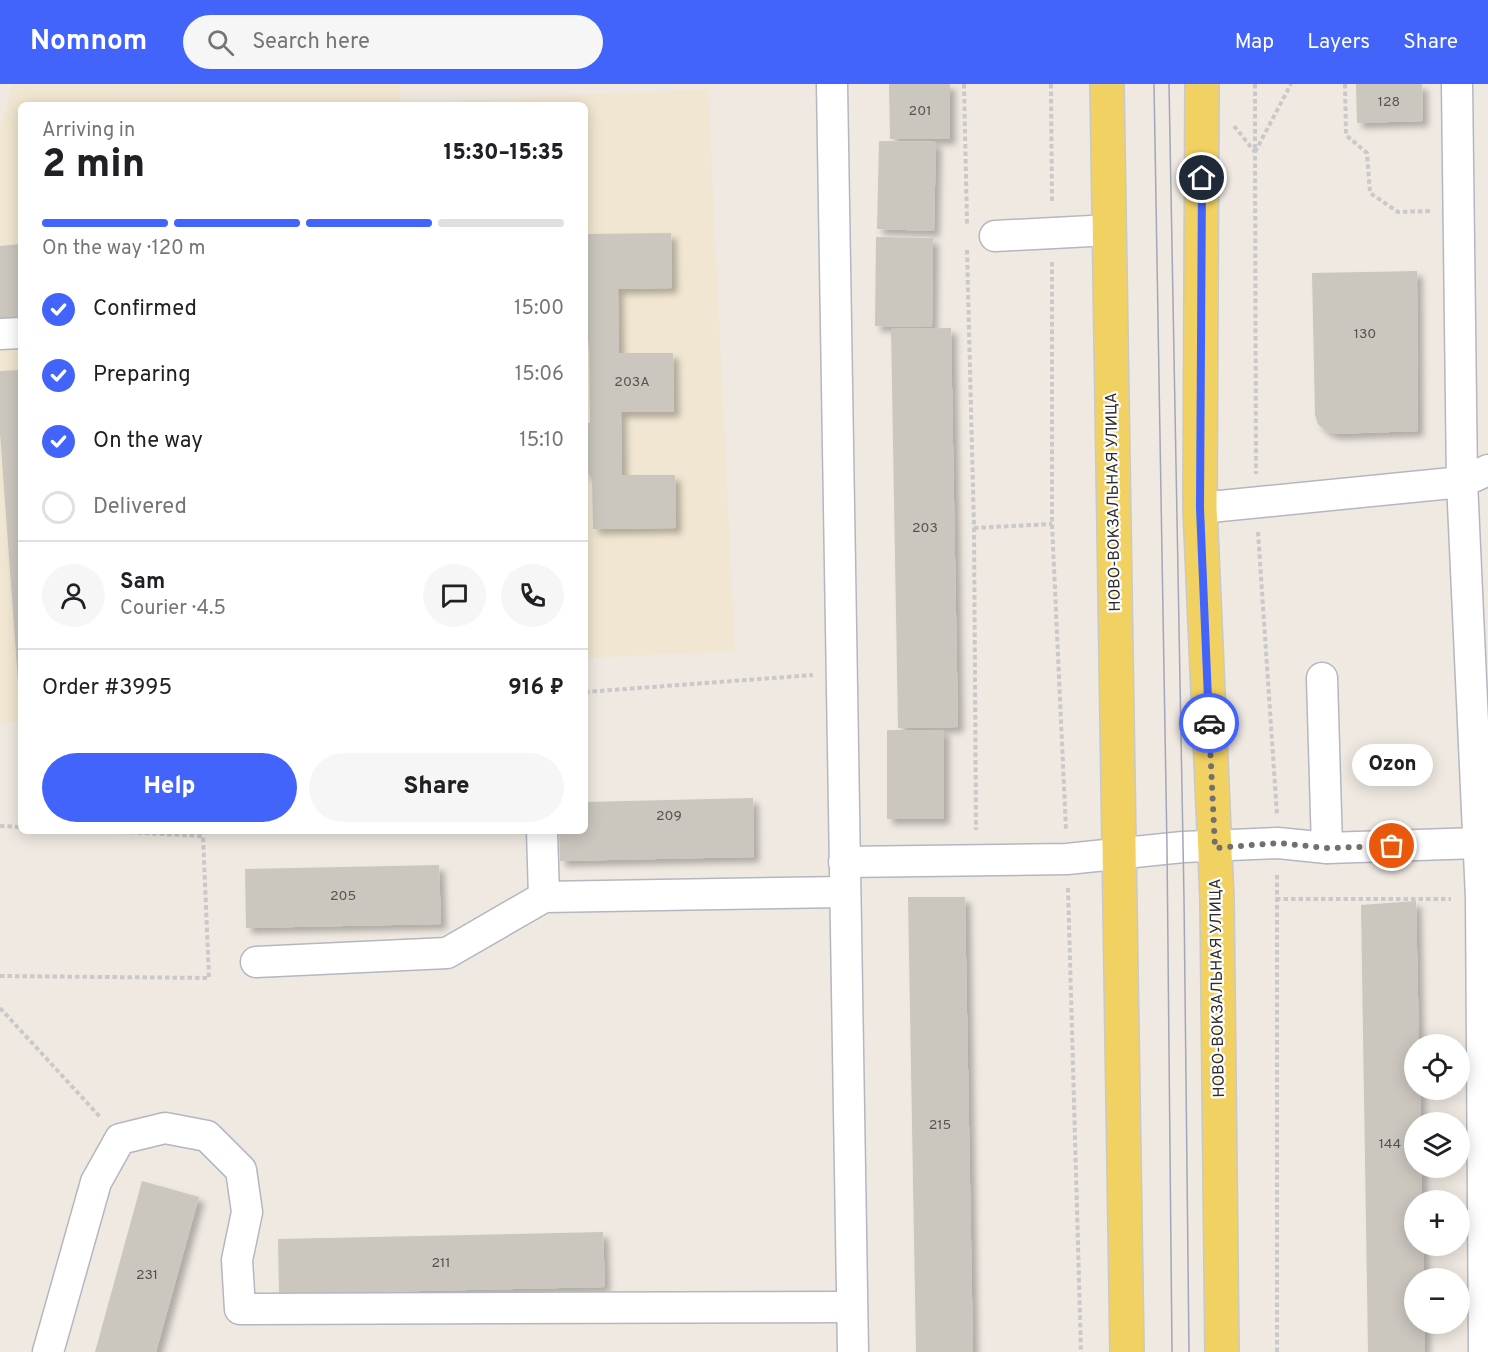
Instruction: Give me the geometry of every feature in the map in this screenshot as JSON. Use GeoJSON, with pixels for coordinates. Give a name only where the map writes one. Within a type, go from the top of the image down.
{"type":"FeatureCollection","features":[{"type":"Feature","properties":{"kind":"main road","name":"НОВО-ВОКЗАЛЬНАЯ УЛИЦА"},"geometry":{"type":"LineString","coordinates":[[1107,84],[1127,1352]]}},
{"type":"Feature","properties":{"kind":"main road","name":"НОВО-ВОКЗАЛЬНАЯ УЛИЦА"},"geometry":{"type":"LineString","coordinates":[[1202,84],[1200,508],[1215,848],[1222,1352]]}},
{"type":"Feature","properties":{"kind":"street"},"geometry":{"type":"LineString","coordinates":[[832,84],[853,1352]]}},
{"type":"Feature","properties":{"kind":"street"},"geometry":{"type":"LineString","coordinates":[[1457,84],[1458,209],[1475,476],[1479,843],[1485,1003],[1484,1352]]}},
{"type":"Feature","properties":{"kind":"street"},"geometry":{"type":"LineString","coordinates":[[981,236],[1110,230]]}},
{"type":"Feature","properties":{"kind":"street"},"geometry":{"type":"LineString","coordinates":[[0,334],[18,333]]}},
{"type":"Feature","properties":{"kind":"street"},"geometry":{"type":"LineString","coordinates":[[1200,508],[1256,504],[1475,476]]}},
{"type":"Feature","properties":{"kind":"street"},"geometry":{"type":"LineString","coordinates":[[1322,678],[1327,848]]}},
{"type":"Feature","properties":{"kind":"street"},"geometry":{"type":"LineString","coordinates":[[542,834],[544,897]]}},
{"type":"Feature","properties":{"kind":"street"},"geometry":{"type":"LineString","coordinates":[[844,862],[1067,859],[1183,846],[1215,848],[1278,843],[1327,848],[1479,843]]}},
{"type":"Feature","properties":{"kind":"street"},"geometry":{"type":"LineString","coordinates":[[256,962],[447,953],[544,897],[844,892]]}},
{"type":"Feature","properties":{"kind":"street"},"geometry":{"type":"LineString","coordinates":[[48,1352],[96,1182],[120,1139],[165,1128],[207,1137],[241,1170],[247,1212],[237,1260],[240,1310],[852,1307]]}},
{"type":"Feature","properties":{"kind":"path"},"geometry":{"type":"LineString","coordinates":[[964,84],[981,236]]}},
{"type":"Feature","properties":{"kind":"path"},"geometry":{"type":"LineString","coordinates":[[1051,84],[1052,524],[1067,859],[1081,1352]]}},
{"type":"Feature","properties":{"kind":"path"},"geometry":{"type":"LineString","coordinates":[[1255,84],[1256,504],[1278,843],[1276,899],[1277,1352]]}},
{"type":"Feature","properties":{"kind":"path"},"geometry":{"type":"LineString","coordinates":[[1256,152],[1292,84]]}},
{"type":"Feature","properties":{"kind":"path"},"geometry":{"type":"LineString","coordinates":[[1345,84],[1346,135],[1368,153],[1370,193],[1398,212],[1458,209]]}},
{"type":"Feature","properties":{"kind":"path"},"geometry":{"type":"LineString","coordinates":[[1228,117],[1256,152]]}},
{"type":"Feature","properties":{"kind":"path"},"geometry":{"type":"LineString","coordinates":[[967,247],[974,528],[976,860]]}},
{"type":"Feature","properties":{"kind":"path"},"geometry":{"type":"LineString","coordinates":[[974,528],[1052,524]]}},
{"type":"Feature","properties":{"kind":"path"},"geometry":{"type":"LineString","coordinates":[[588,692],[841,672]]}},
{"type":"Feature","properties":{"kind":"path"},"geometry":{"type":"LineString","coordinates":[[0,826],[18,827]]}},
{"type":"Feature","properties":{"kind":"path"},"geometry":{"type":"LineString","coordinates":[[0,976],[209,978],[203,836],[163,834]]}},
{"type":"Feature","properties":{"kind":"path"},"geometry":{"type":"LineString","coordinates":[[1276,899],[1481,898]]}},
{"type":"Feature","properties":{"kind":"path"},"geometry":{"type":"LineString","coordinates":[[0,1008],[120,1139]]}},
{"type":"Feature","properties":{"kind":"shaded area"},"geometry":{"type":"Polygon","coordinates":[[[400,84],[401,102],[18,102],[18,722],[0,723],[0,129],[13,85],[400,84]]]}},
{"type":"Feature","properties":{"kind":"shaded area"},"geometry":{"type":"Polygon","coordinates":[[[708,89],[735,651],[588,658],[588,102],[431,102],[708,89]]]}},
{"type":"Feature","properties":{"kind":"building"},"geometry":{"type":"Polygon","coordinates":[[[889,84],[950,84],[950,139],[890,139],[889,84]]]}},
{"type":"Feature","properties":{"kind":"building"},"geometry":{"type":"Polygon","coordinates":[[[1356,84],[1422,84],[1423,121],[1357,123],[1356,84]]]}},
{"type":"Feature","properties":{"kind":"building"},"geometry":{"type":"Polygon","coordinates":[[[879,141],[936,142],[934,231],[877,229],[879,141]]]}},
{"type":"Feature","properties":{"kind":"building"},"geometry":{"type":"Polygon","coordinates":[[[671,233],[672,288],[618,289],[619,353],[673,353],[674,412],[621,412],[622,475],[675,475],[676,528],[593,529],[592,474],[588,474],[588,423],[590,423],[588,234],[671,233]]]}},
{"type":"Feature","properties":{"kind":"building"},"geometry":{"type":"Polygon","coordinates":[[[876,237],[933,238],[932,327],[875,326],[876,237]]]}},
{"type":"Feature","properties":{"kind":"building"},"geometry":{"type":"Polygon","coordinates":[[[18,244],[18,323],[0,325],[0,246],[18,244]]]}},
{"type":"Feature","properties":{"kind":"building"},"geometry":{"type":"Polygon","coordinates":[[[1417,271],[1418,431],[1335,434],[1326,431],[1318,424],[1315,415],[1312,273],[1417,271]]]}},
{"type":"Feature","properties":{"kind":"building"},"geometry":{"type":"Polygon","coordinates":[[[951,328],[958,727],[898,728],[891,329],[951,328]]]}},
{"type":"Feature","properties":{"kind":"building"},"geometry":{"type":"Polygon","coordinates":[[[18,370],[18,681],[0,433],[0,371],[18,370]]]}},
{"type":"Feature","properties":{"kind":"building"},"geometry":{"type":"Polygon","coordinates":[[[887,730],[944,730],[944,819],[887,819],[887,730]]]}},
{"type":"Feature","properties":{"kind":"building"},"geometry":{"type":"Polygon","coordinates":[[[753,798],[754,857],[560,861],[559,834],[588,834],[588,802],[753,798]]]}},
{"type":"Feature","properties":{"kind":"building"},"geometry":{"type":"Polygon","coordinates":[[[439,865],[441,924],[246,928],[245,869],[439,865]]]}},
{"type":"Feature","properties":{"kind":"building"},"geometry":{"type":"Polygon","coordinates":[[[908,897],[965,897],[973,1352],[916,1352],[908,897]]]}},
{"type":"Feature","properties":{"kind":"building"},"geometry":{"type":"Polygon","coordinates":[[[1416,901],[1419,1034],[1404,1034],[1404,1100],[1420,1100],[1421,1112],[1404,1112],[1404,1178],[1422,1178],[1422,1190],[1404,1190],[1404,1256],[1423,1256],[1424,1268],[1404,1268],[1404,1334],[1425,1334],[1425,1352],[1368,1352],[1361,905],[1416,901]]]}},
{"type":"Feature","properties":{"kind":"building"},"geometry":{"type":"Polygon","coordinates":[[[142,1181],[199,1197],[156,1352],[95,1352],[142,1181]]]}},
{"type":"Feature","properties":{"kind":"building"},"geometry":{"type":"Polygon","coordinates":[[[603,1232],[605,1287],[279,1294],[278,1239],[603,1232]]]}},
{"type":"Feature","properties":{"kind":"tram line"},"geometry":{"type":"LineString","coordinates":[[1154,84],[1167,848],[1172,1352]]}},
{"type":"Feature","properties":{"kind":"tram line"},"geometry":{"type":"LineString","coordinates":[[1169,84],[1184,898],[1189,1352]]}},
{"type":"Feature","properties":{"kind":"way so far"},"geometry":{"type":"LineString","coordinates":[[1209,723],[1215,848],[1278,843],[1327,848],[1392,846]]}},
{"type":"Feature","properties":{"kind":"place","name":"Ozon"},"geometry":{"type":"Point","coordinates":[1392,846]}},
{"type":"Feature","properties":{"kind":"route"},"geometry":{"type":"LineString","coordinates":[[1202,178],[1200,508],[1209,723]]}}]}
